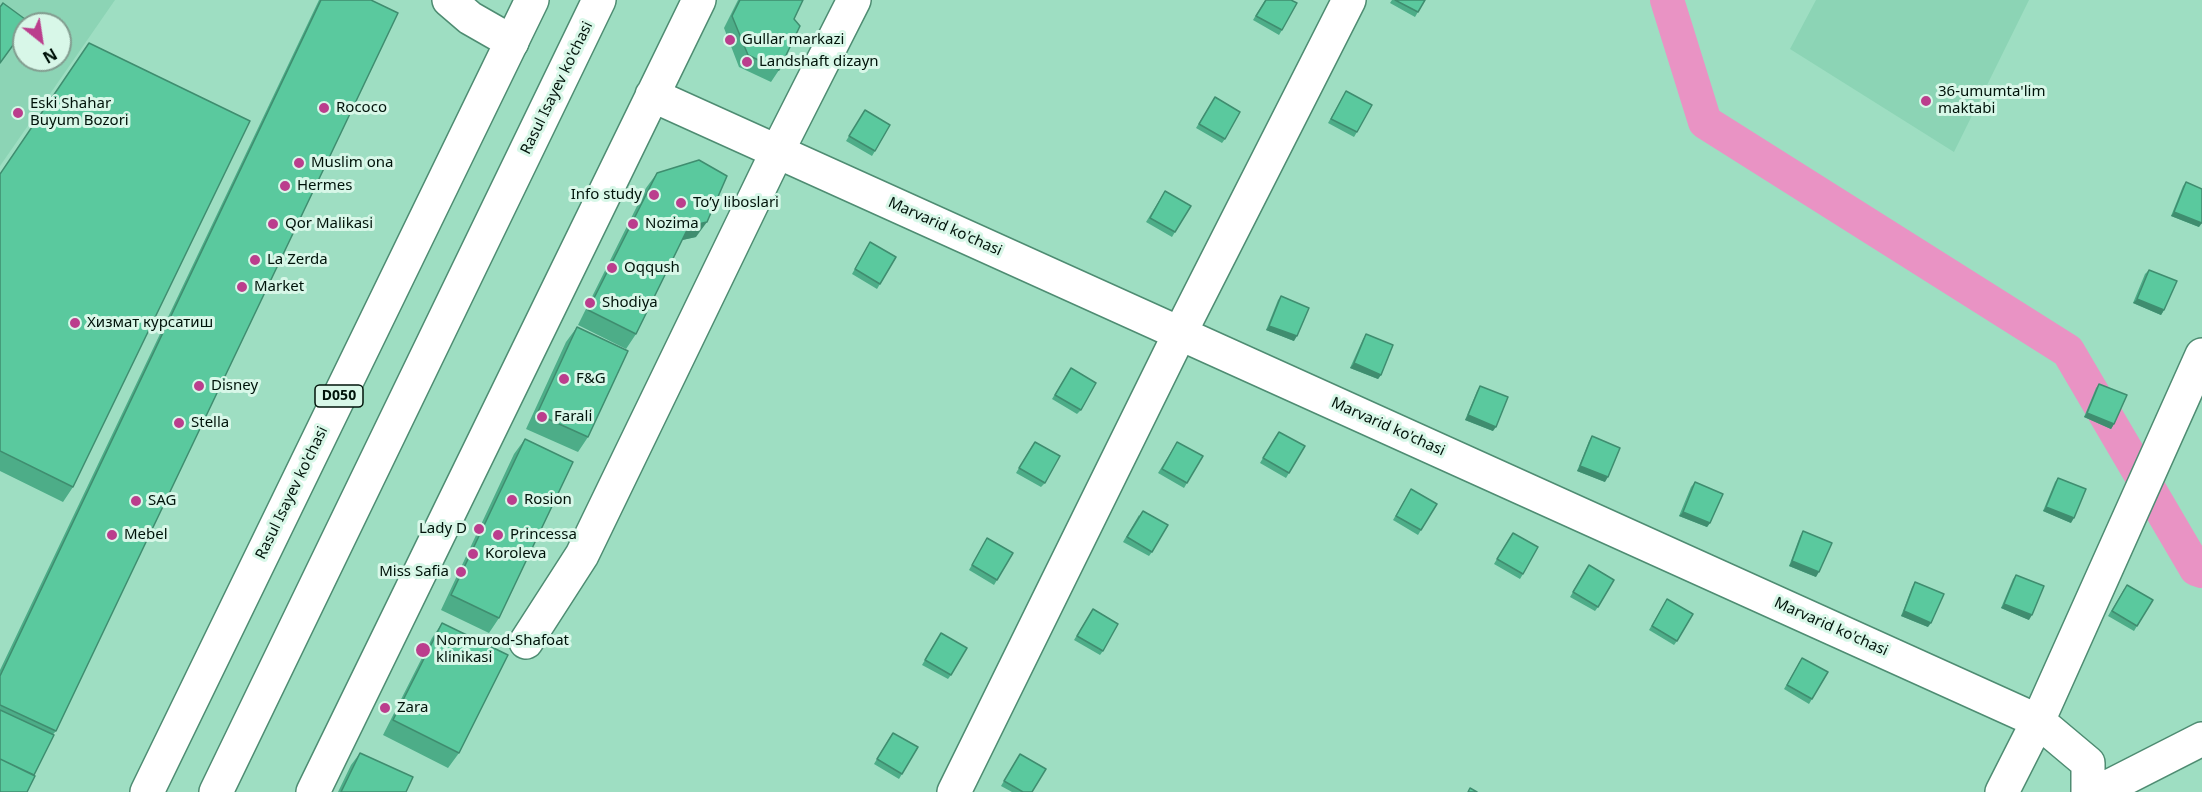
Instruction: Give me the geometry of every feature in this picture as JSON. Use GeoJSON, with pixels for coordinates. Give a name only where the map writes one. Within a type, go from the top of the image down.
{"type":"FeatureCollection","features":[{"type":"Feature","properties":{"kind":"street"},"geometry":{"type":"LineString","coordinates":[[449,0],[470,18],[512,42]]}},
{"type":"Feature","properties":{"kind":"street","name":"Rasul Isayev ko'chasi"},"geometry":{"type":"LineString","coordinates":[[147,792],[532,0]]}},
{"type":"Feature","properties":{"kind":"street","name":"Rasul Isayev ko'chasi"},"geometry":{"type":"LineString","coordinates":[[216,792],[599,0]]}},
{"type":"Feature","properties":{"kind":"street"},"geometry":{"type":"LineString","coordinates":[[313,792],[699,0]]}},
{"type":"Feature","properties":{"kind":"street"},"geometry":{"type":"LineString","coordinates":[[526,642],[582,555],[777,152],[854,0]]}},
{"type":"Feature","properties":{"kind":"street"},"geometry":{"type":"LineString","coordinates":[[954,792],[1180,333],[1349,0]]}},
{"type":"Feature","properties":{"kind":"street","name":"Marvarid ko'chasi"},"geometry":{"type":"LineString","coordinates":[[652,95],[2038,721],[2088,763],[2088,792]]}},
{"type":"Feature","properties":{"kind":"street"},"geometry":{"type":"LineString","coordinates":[[2002,792],[2038,721],[2202,355]]}},
{"type":"Feature","properties":{"kind":"street"},"geometry":{"type":"LineString","coordinates":[[2098,792],[2202,739]]}},
{"type":"Feature","properties":{"kind":"shaded area","name":"Eski Shahar Buyum Bozori"},"geometry":{"type":"Polygon","coordinates":[[[0,0],[115,0],[72,62],[72,12],[12,12],[12,72],[65,72],[0,166],[0,0]]]}},
{"type":"Feature","properties":{"kind":"shaded area","name":"36-umumta'lim maktabi"},"geometry":{"type":"Polygon","coordinates":[[[1816,0],[2029,0],[1954,152],[1790,49],[1816,0]]]}},
{"type":"Feature","properties":{"kind":"building"},"geometry":{"type":"Polygon","coordinates":[[[321,0],[371,0],[398,13],[56,731],[0,705],[0,676],[321,0]]]}},
{"type":"Feature","properties":{"kind":"building"},"geometry":{"type":"Polygon","coordinates":[[[740,0],[803,0],[794,19],[800,26],[779,70],[748,55],[732,16],[740,0]]]}},
{"type":"Feature","properties":{"kind":"building"},"geometry":{"type":"Polygon","coordinates":[[[1266,0],[1291,0],[1297,3],[1282,30],[1256,16],[1266,0]]]}},
{"type":"Feature","properties":{"kind":"building"},"geometry":{"type":"Polygon","coordinates":[[[1395,0],[1425,0],[1418,12],[1395,0]]]}},
{"type":"Feature","properties":{"kind":"building"},"geometry":{"type":"Polygon","coordinates":[[[3,3],[15,12],[12,12],[12,46],[0,63],[0,7],[3,3]]]}},
{"type":"Feature","properties":{"kind":"building","name":"Хизмат курсатиш"},"geometry":{"type":"Polygon","coordinates":[[[89,43],[250,121],[73,487],[0,451],[0,174],[69,72],[72,72],[72,68],[89,43]]]}},
{"type":"Feature","properties":{"kind":"building"},"geometry":{"type":"Polygon","coordinates":[[[1346,91],[1372,105],[1357,132],[1331,119],[1346,91]]]}},
{"type":"Feature","properties":{"kind":"building"},"geometry":{"type":"Polygon","coordinates":[[[1215,97],[1240,112],[1225,139],[1199,124],[1215,97]]]}},
{"type":"Feature","properties":{"kind":"building"},"geometry":{"type":"Polygon","coordinates":[[[865,110],[890,125],[875,151],[849,136],[865,110]]]}},
{"type":"Feature","properties":{"kind":"building"},"geometry":{"type":"Polygon","coordinates":[[[699,160],[727,176],[707,222],[689,226],[636,334],[588,310],[657,173],[699,160]]]}},
{"type":"Feature","properties":{"kind":"building"},"geometry":{"type":"Polygon","coordinates":[[[2186,182],[2202,189],[2202,223],[2174,212],[2186,182]]]}},
{"type":"Feature","properties":{"kind":"building"},"geometry":{"type":"Polygon","coordinates":[[[1165,191],[1191,206],[1175,232],[1150,218],[1165,191]]]}},
{"type":"Feature","properties":{"kind":"building"},"geometry":{"type":"Polygon","coordinates":[[[870,242],[896,257],[880,284],[855,269],[870,242]]]}},
{"type":"Feature","properties":{"kind":"building"},"geometry":{"type":"Polygon","coordinates":[[[2149,270],[2177,281],[2164,310],[2137,299],[2149,270]]]}},
{"type":"Feature","properties":{"kind":"building"},"geometry":{"type":"Polygon","coordinates":[[[1281,296],[1309,308],[1297,336],[1269,326],[1281,296]]]}},
{"type":"Feature","properties":{"kind":"building"},"geometry":{"type":"Polygon","coordinates":[[[577,327],[628,351],[588,437],[537,414],[577,327]]]}},
{"type":"Feature","properties":{"kind":"building"},"geometry":{"type":"Polygon","coordinates":[[[1366,334],[1393,345],[1381,375],[1354,363],[1366,334]]]}},
{"type":"Feature","properties":{"kind":"building"},"geometry":{"type":"Polygon","coordinates":[[[1071,368],[1096,383],[1081,410],[1055,395],[1071,368]]]}},
{"type":"Feature","properties":{"kind":"building"},"geometry":{"type":"Polygon","coordinates":[[[2099,384],[2127,395],[2114,424],[2087,413],[2099,384]]]}},
{"type":"Feature","properties":{"kind":"building"},"geometry":{"type":"Polygon","coordinates":[[[1480,386],[1508,397],[1496,427],[1468,415],[1480,386]]]}},
{"type":"Feature","properties":{"kind":"building"},"geometry":{"type":"Polygon","coordinates":[[[1279,432],[1305,446],[1289,473],[1263,458],[1279,432]]]}},
{"type":"Feature","properties":{"kind":"building"},"geometry":{"type":"Polygon","coordinates":[[[1592,436],[1620,448],[1608,477],[1580,466],[1592,436]]]}},
{"type":"Feature","properties":{"kind":"building"},"geometry":{"type":"Polygon","coordinates":[[[525,439],[573,462],[499,618],[451,595],[525,439]]]}},
{"type":"Feature","properties":{"kind":"building"},"geometry":{"type":"Polygon","coordinates":[[[1035,442],[1060,456],[1045,483],[1019,468],[1035,442]]]}},
{"type":"Feature","properties":{"kind":"building"},"geometry":{"type":"Polygon","coordinates":[[[1177,442],[1203,456],[1187,483],[1162,469],[1177,442]]]}},
{"type":"Feature","properties":{"kind":"building"},"geometry":{"type":"Polygon","coordinates":[[[2058,478],[2086,489],[2074,518],[2046,507],[2058,478]]]}},
{"type":"Feature","properties":{"kind":"building"},"geometry":{"type":"Polygon","coordinates":[[[1695,482],[1723,494],[1710,523],[1683,512],[1695,482]]]}},
{"type":"Feature","properties":{"kind":"building"},"geometry":{"type":"Polygon","coordinates":[[[1411,489],[1437,504],[1421,530],[1396,516],[1411,489]]]}},
{"type":"Feature","properties":{"kind":"building"},"geometry":{"type":"Polygon","coordinates":[[[1143,511],[1168,525],[1152,552],[1127,537],[1143,511]]]}},
{"type":"Feature","properties":{"kind":"building"},"geometry":{"type":"Polygon","coordinates":[[[1803,531],[1832,543],[1819,572],[1792,561],[1803,531]]]}},
{"type":"Feature","properties":{"kind":"building"},"geometry":{"type":"Polygon","coordinates":[[[1513,533],[1538,547],[1523,574],[1497,559],[1513,533]]]}},
{"type":"Feature","properties":{"kind":"building"},"geometry":{"type":"Polygon","coordinates":[[[987,538],[1013,553],[997,580],[972,565],[987,538]]]}},
{"type":"Feature","properties":{"kind":"building"},"geometry":{"type":"Polygon","coordinates":[[[1589,565],[1614,580],[1598,607],[1573,592],[1589,565]]]}},
{"type":"Feature","properties":{"kind":"building"},"geometry":{"type":"Polygon","coordinates":[[[2016,575],[2044,586],[2032,615],[2004,604],[2016,575]]]}},
{"type":"Feature","properties":{"kind":"building"},"geometry":{"type":"Polygon","coordinates":[[[1915,582],[1944,594],[1931,623],[1904,611],[1915,582]]]}},
{"type":"Feature","properties":{"kind":"building"},"geometry":{"type":"Polygon","coordinates":[[[2127,585],[2153,600],[2137,626],[2112,611],[2127,585]]]}},
{"type":"Feature","properties":{"kind":"building"},"geometry":{"type":"Polygon","coordinates":[[[1667,599],[1693,614],[1677,641],[1652,626],[1667,599]]]}},
{"type":"Feature","properties":{"kind":"building"},"geometry":{"type":"Polygon","coordinates":[[[1093,609],[1118,624],[1103,651],[1077,636],[1093,609]]]}},
{"type":"Feature","properties":{"kind":"building"},"geometry":{"type":"Polygon","coordinates":[[[442,623],[508,655],[459,753],[393,720],[442,623]]]}},
{"type":"Feature","properties":{"kind":"building"},"geometry":{"type":"Polygon","coordinates":[[[941,633],[967,648],[951,675],[925,660],[941,633]]]}},
{"type":"Feature","properties":{"kind":"building"},"geometry":{"type":"Polygon","coordinates":[[[1802,658],[1828,672],[1812,699],[1787,685],[1802,658]]]}},
{"type":"Feature","properties":{"kind":"building"},"geometry":{"type":"Polygon","coordinates":[[[0,710],[54,735],[34,775],[0,759],[0,710]]]}},
{"type":"Feature","properties":{"kind":"building"},"geometry":{"type":"Polygon","coordinates":[[[893,733],[918,747],[902,774],[877,759],[893,733]]]}},
{"type":"Feature","properties":{"kind":"building"},"geometry":{"type":"Polygon","coordinates":[[[360,753],[413,777],[406,792],[341,792],[360,753]]]}},
{"type":"Feature","properties":{"kind":"building"},"geometry":{"type":"Polygon","coordinates":[[[1020,754],[1046,769],[1032,792],[1023,792],[1004,781],[1020,754]]]}},
{"type":"Feature","properties":{"kind":"building"},"geometry":{"type":"Polygon","coordinates":[[[0,759],[35,776],[27,792],[0,792],[0,759]]]}},
{"type":"Feature","properties":{"kind":"waterway"},"geometry":{"type":"LineString","coordinates":[[1667,0],[1705,122],[2068,351],[2196,569],[2202,571]]}},
{"type":"Feature","properties":{"kind":"place","name":"Gullar markazi"},"geometry":{"type":"Point","coordinates":[730,40]}},
{"type":"Feature","properties":{"kind":"place","name":"Landshaft dizayn"},"geometry":{"type":"Point","coordinates":[747,62]}},
{"type":"Feature","properties":{"kind":"place","name":"36-umumta'lim maktabi"},"geometry":{"type":"Point","coordinates":[1926,101]}},
{"type":"Feature","properties":{"kind":"place","name":"Rococo"},"geometry":{"type":"Point","coordinates":[324,108]}},
{"type":"Feature","properties":{"kind":"place","name":"Eski Shahar Buyum Bozori"},"geometry":{"type":"Point","coordinates":[18,113]}},
{"type":"Feature","properties":{"kind":"place","name":"Muslim ona"},"geometry":{"type":"Point","coordinates":[299,163]}},
{"type":"Feature","properties":{"kind":"place","name":"Hermes"},"geometry":{"type":"Point","coordinates":[285,186]}},
{"type":"Feature","properties":{"kind":"place","name":"Info study"},"geometry":{"type":"Point","coordinates":[654,195]}},
{"type":"Feature","properties":{"kind":"place","name":"To’y liboslari"},"geometry":{"type":"Point","coordinates":[681,203]}},
{"type":"Feature","properties":{"kind":"place","name":"Qor Malikasi"},"geometry":{"type":"Point","coordinates":[273,224]}},
{"type":"Feature","properties":{"kind":"place","name":"Nozima"},"geometry":{"type":"Point","coordinates":[633,224]}},
{"type":"Feature","properties":{"kind":"place","name":"La Zerda"},"geometry":{"type":"Point","coordinates":[255,260]}},
{"type":"Feature","properties":{"kind":"place","name":"Oqqush"},"geometry":{"type":"Point","coordinates":[612,268]}},
{"type":"Feature","properties":{"kind":"place","name":"Market"},"geometry":{"type":"Point","coordinates":[242,287]}},
{"type":"Feature","properties":{"kind":"place","name":"Shodiya"},"geometry":{"type":"Point","coordinates":[590,303]}},
{"type":"Feature","properties":{"kind":"place","name":"Хизмат курсатиш"},"geometry":{"type":"Point","coordinates":[75,323]}},
{"type":"Feature","properties":{"kind":"place","name":"F&G"},"geometry":{"type":"Point","coordinates":[564,379]}},
{"type":"Feature","properties":{"kind":"place","name":"Disney"},"geometry":{"type":"Point","coordinates":[199,386]}},
{"type":"Feature","properties":{"kind":"place","name":"Farali"},"geometry":{"type":"Point","coordinates":[542,417]}},
{"type":"Feature","properties":{"kind":"place","name":"Stella"},"geometry":{"type":"Point","coordinates":[179,423]}},
{"type":"Feature","properties":{"kind":"place","name":"Rosion"},"geometry":{"type":"Point","coordinates":[512,500]}},
{"type":"Feature","properties":{"kind":"place","name":"SAG"},"geometry":{"type":"Point","coordinates":[136,501]}},
{"type":"Feature","properties":{"kind":"place","name":"Lady D"},"geometry":{"type":"Point","coordinates":[479,529]}},
{"type":"Feature","properties":{"kind":"place","name":"Mebel"},"geometry":{"type":"Point","coordinates":[112,535]}},
{"type":"Feature","properties":{"kind":"place","name":"Princessa"},"geometry":{"type":"Point","coordinates":[498,535]}},
{"type":"Feature","properties":{"kind":"place","name":"Koroleva"},"geometry":{"type":"Point","coordinates":[473,554]}},
{"type":"Feature","properties":{"kind":"place","name":"Miss Safia"},"geometry":{"type":"Point","coordinates":[461,572]}},
{"type":"Feature","properties":{"kind":"place","name":"Normurod-Shafoat klinikasi"},"geometry":{"type":"Point","coordinates":[423,650]}},
{"type":"Feature","properties":{"kind":"place","name":"Zara"},"geometry":{"type":"Point","coordinates":[385,708]}}]}
